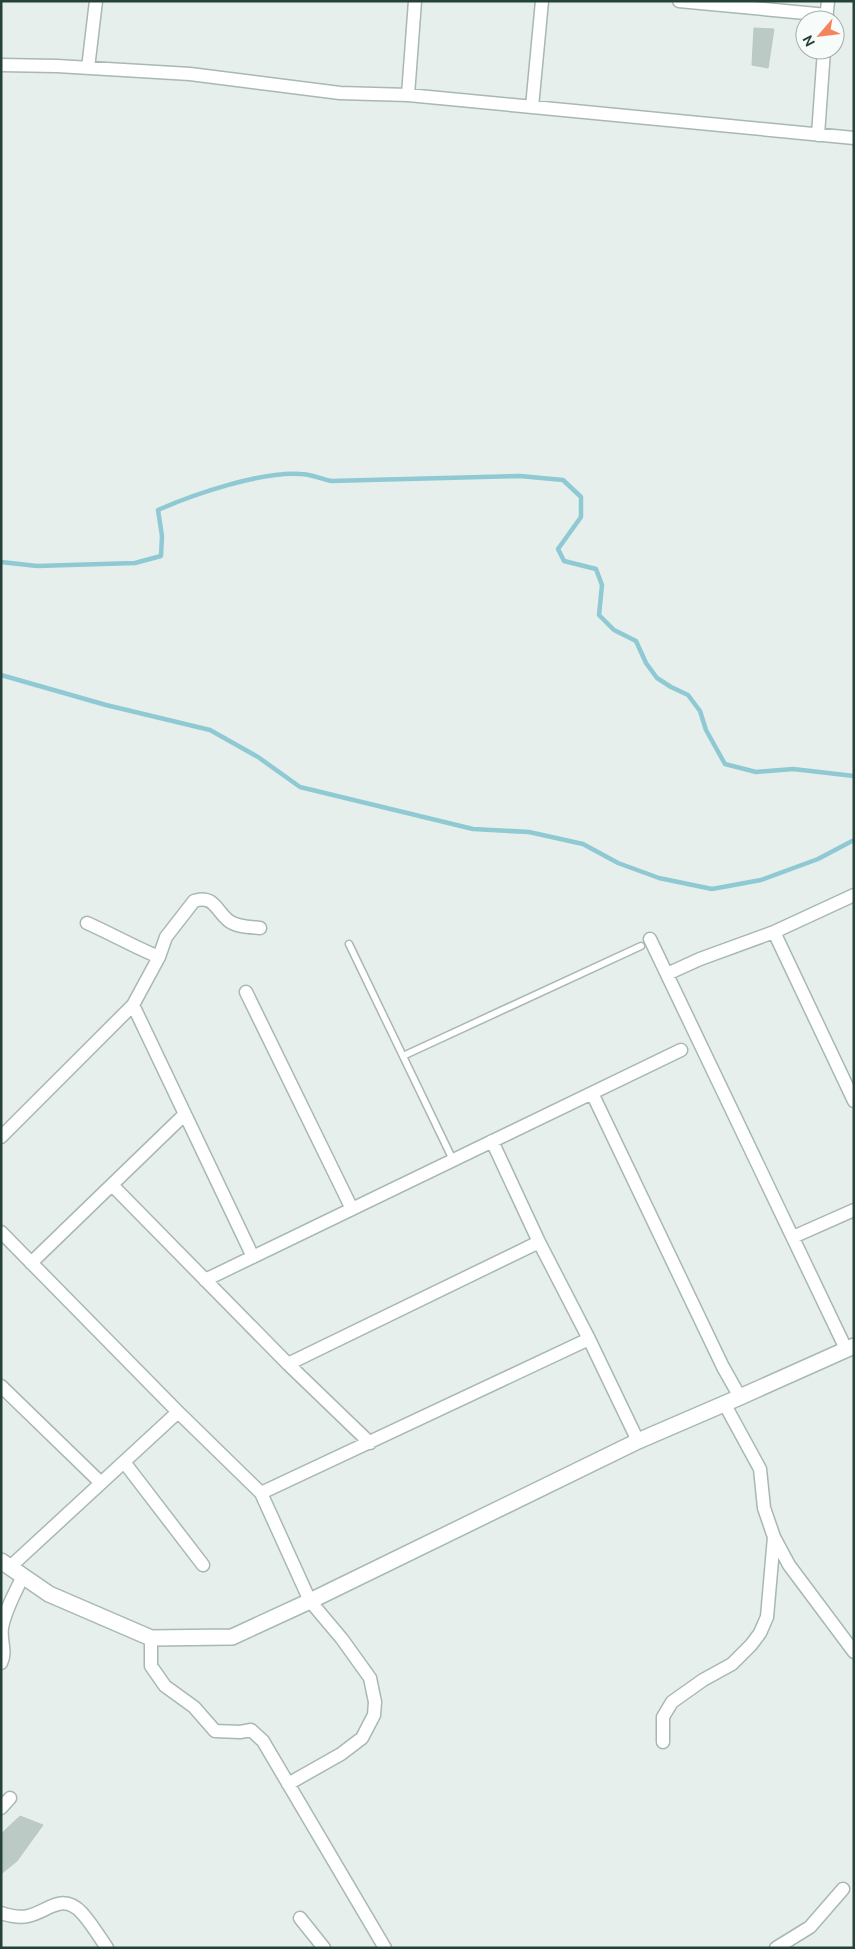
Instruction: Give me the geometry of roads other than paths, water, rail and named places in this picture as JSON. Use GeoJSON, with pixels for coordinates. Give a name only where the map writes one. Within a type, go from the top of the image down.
{"type":"FeatureCollection","features":[{"type":"Feature","properties":{"kind":"street"},"geometry":{"type":"LineString","coordinates":[[88,68],[96,1]]}},
{"type":"Feature","properties":{"kind":"street"},"geometry":{"type":"LineString","coordinates":[[408,95],[415,1]]}},
{"type":"Feature","properties":{"kind":"street"},"geometry":{"type":"LineString","coordinates":[[532,107],[542,1]]}},
{"type":"Feature","properties":{"kind":"street"},"geometry":{"type":"LineString","coordinates":[[679,1],[720,3],[795,13]]}},
{"type":"Feature","properties":{"kind":"street"},"geometry":{"type":"LineString","coordinates":[[818,134],[823,60]]}},
{"type":"Feature","properties":{"kind":"street"},"geometry":{"type":"LineString","coordinates":[[1,65],[190,74],[340,93],[408,95],[854,138]]}},
{"type":"Feature","properties":{"kind":"street"},"geometry":{"type":"LineString","coordinates":[[667,974],[700,959],[774,932],[854,894]]}},
{"type":"Feature","properties":{"kind":"street"},"geometry":{"type":"LineString","coordinates":[[1,1137],[133,1005],[159,957],[166,937],[194,902],[201,899],[211,901],[230,922],[260,928]]}},
{"type":"Feature","properties":{"kind":"street"},"geometry":{"type":"LineString","coordinates":[[87,923],[159,957]]}},
{"type":"Feature","properties":{"kind":"street"},"geometry":{"type":"LineString","coordinates":[[774,932],[854,1101]]}},
{"type":"Feature","properties":{"kind":"street"},"geometry":{"type":"LineString","coordinates":[[11,1568],[49,1594],[151,1638],[232,1637],[638,1441],[850,1347],[793,1237],[667,974],[646,943]]}},
{"type":"Feature","properties":{"kind":"street"},"geometry":{"type":"LineString","coordinates":[[246,992],[352,1209]]}},
{"type":"Feature","properties":{"kind":"street"},"geometry":{"type":"LineString","coordinates":[[133,1005],[253,1257]]}},
{"type":"Feature","properties":{"kind":"street"},"geometry":{"type":"LineString","coordinates":[[205,1280],[681,1050]]}},
{"type":"Feature","properties":{"kind":"street"},"geometry":{"type":"LineString","coordinates":[[592,1093],[723,1367],[740,1397]]}},
{"type":"Feature","properties":{"kind":"street"},"geometry":{"type":"LineString","coordinates":[[31,1263],[113,1186],[185,1114]]}},
{"type":"Feature","properties":{"kind":"street"},"geometry":{"type":"LineString","coordinates":[[492,1142],[638,1441]]}},
{"type":"Feature","properties":{"kind":"street"},"geometry":{"type":"LineString","coordinates":[[113,1186],[288,1364],[370,1443]]}},
{"type":"Feature","properties":{"kind":"street"},"geometry":{"type":"LineString","coordinates":[[793,1237],[854,1210]]}},
{"type":"Feature","properties":{"kind":"street"},"geometry":{"type":"LineString","coordinates":[[1,1232],[178,1412],[261,1493],[310,1601],[342,1639],[370,1678],[375,1702],[374,1715],[362,1738],[314,1771],[288,1784]]}},
{"type":"Feature","properties":{"kind":"street"},"geometry":{"type":"LineString","coordinates":[[288,1364],[540,1242]]}},
{"type":"Feature","properties":{"kind":"street"},"geometry":{"type":"LineString","coordinates":[[261,1493],[589,1339]]}},
{"type":"Feature","properties":{"kind":"street"},"geometry":{"type":"LineString","coordinates":[[1,1386],[101,1484]]}},
{"type":"Feature","properties":{"kind":"street"},"geometry":{"type":"LineString","coordinates":[[724,1403],[760,1469],[764,1508],[774,1537],[789,1565],[854,1652]]}},
{"type":"Feature","properties":{"kind":"street"},"geometry":{"type":"LineString","coordinates":[[1,1663],[5,1656],[2,1630],[11,1568],[178,1412]]}},
{"type":"Feature","properties":{"kind":"street"},"geometry":{"type":"LineString","coordinates":[[124,1462],[203,1565]]}},
{"type":"Feature","properties":{"kind":"street"},"geometry":{"type":"LineString","coordinates":[[663,1742],[663,1717],[672,1702],[703,1680],[732,1664],[760,1633],[767,1618],[774,1537]]}},
{"type":"Feature","properties":{"kind":"street"},"geometry":{"type":"LineString","coordinates":[[151,1638],[151,1666],[165,1686],[194,1707],[215,1731],[240,1732],[251,1730],[263,1741],[385,1948]]}},
{"type":"Feature","properties":{"kind":"street"},"geometry":{"type":"LineString","coordinates":[[776,1948],[810,1927],[843,1888]]}},
{"type":"Feature","properties":{"kind":"street"},"geometry":{"type":"LineString","coordinates":[[1,1913],[21,1917],[30,1916],[58,1904],[65,1902],[72,1904],[82,1913],[107,1948]]}},
{"type":"Feature","properties":{"kind":"street"},"geometry":{"type":"LineString","coordinates":[[300,1918],[324,1948]]}},
{"type":"Feature","properties":{"kind":"lane"},"geometry":{"type":"LineString","coordinates":[[403,1056],[646,943]]}},
{"type":"Feature","properties":{"kind":"lane"},"geometry":{"type":"LineString","coordinates":[[349,944],[453,1160]]}},
{"type":"Feature","properties":{"kind":"waterway"},"geometry":{"type":"LineString","coordinates":[[1,562],[37,566],[135,563],[161,556],[162,536],[158,510],[228,485],[267,476],[305,474],[331,481],[520,476],[563,480],[581,497],[581,517],[558,549],[564,561],[596,569],[602,585],[599,615],[614,630],[636,641],[646,663],[657,678],[688,695],[700,711],[706,730],[725,764],[756,772],[793,769],[854,776]]}},
{"type":"Feature","properties":{"kind":"waterway"},"geometry":{"type":"LineString","coordinates":[[1,675],[106,705],[210,730],[258,757],[300,787],[473,829],[529,832],[583,844],[618,863],[659,878],[712,889],[761,880],[818,859],[854,840]]}}]}
